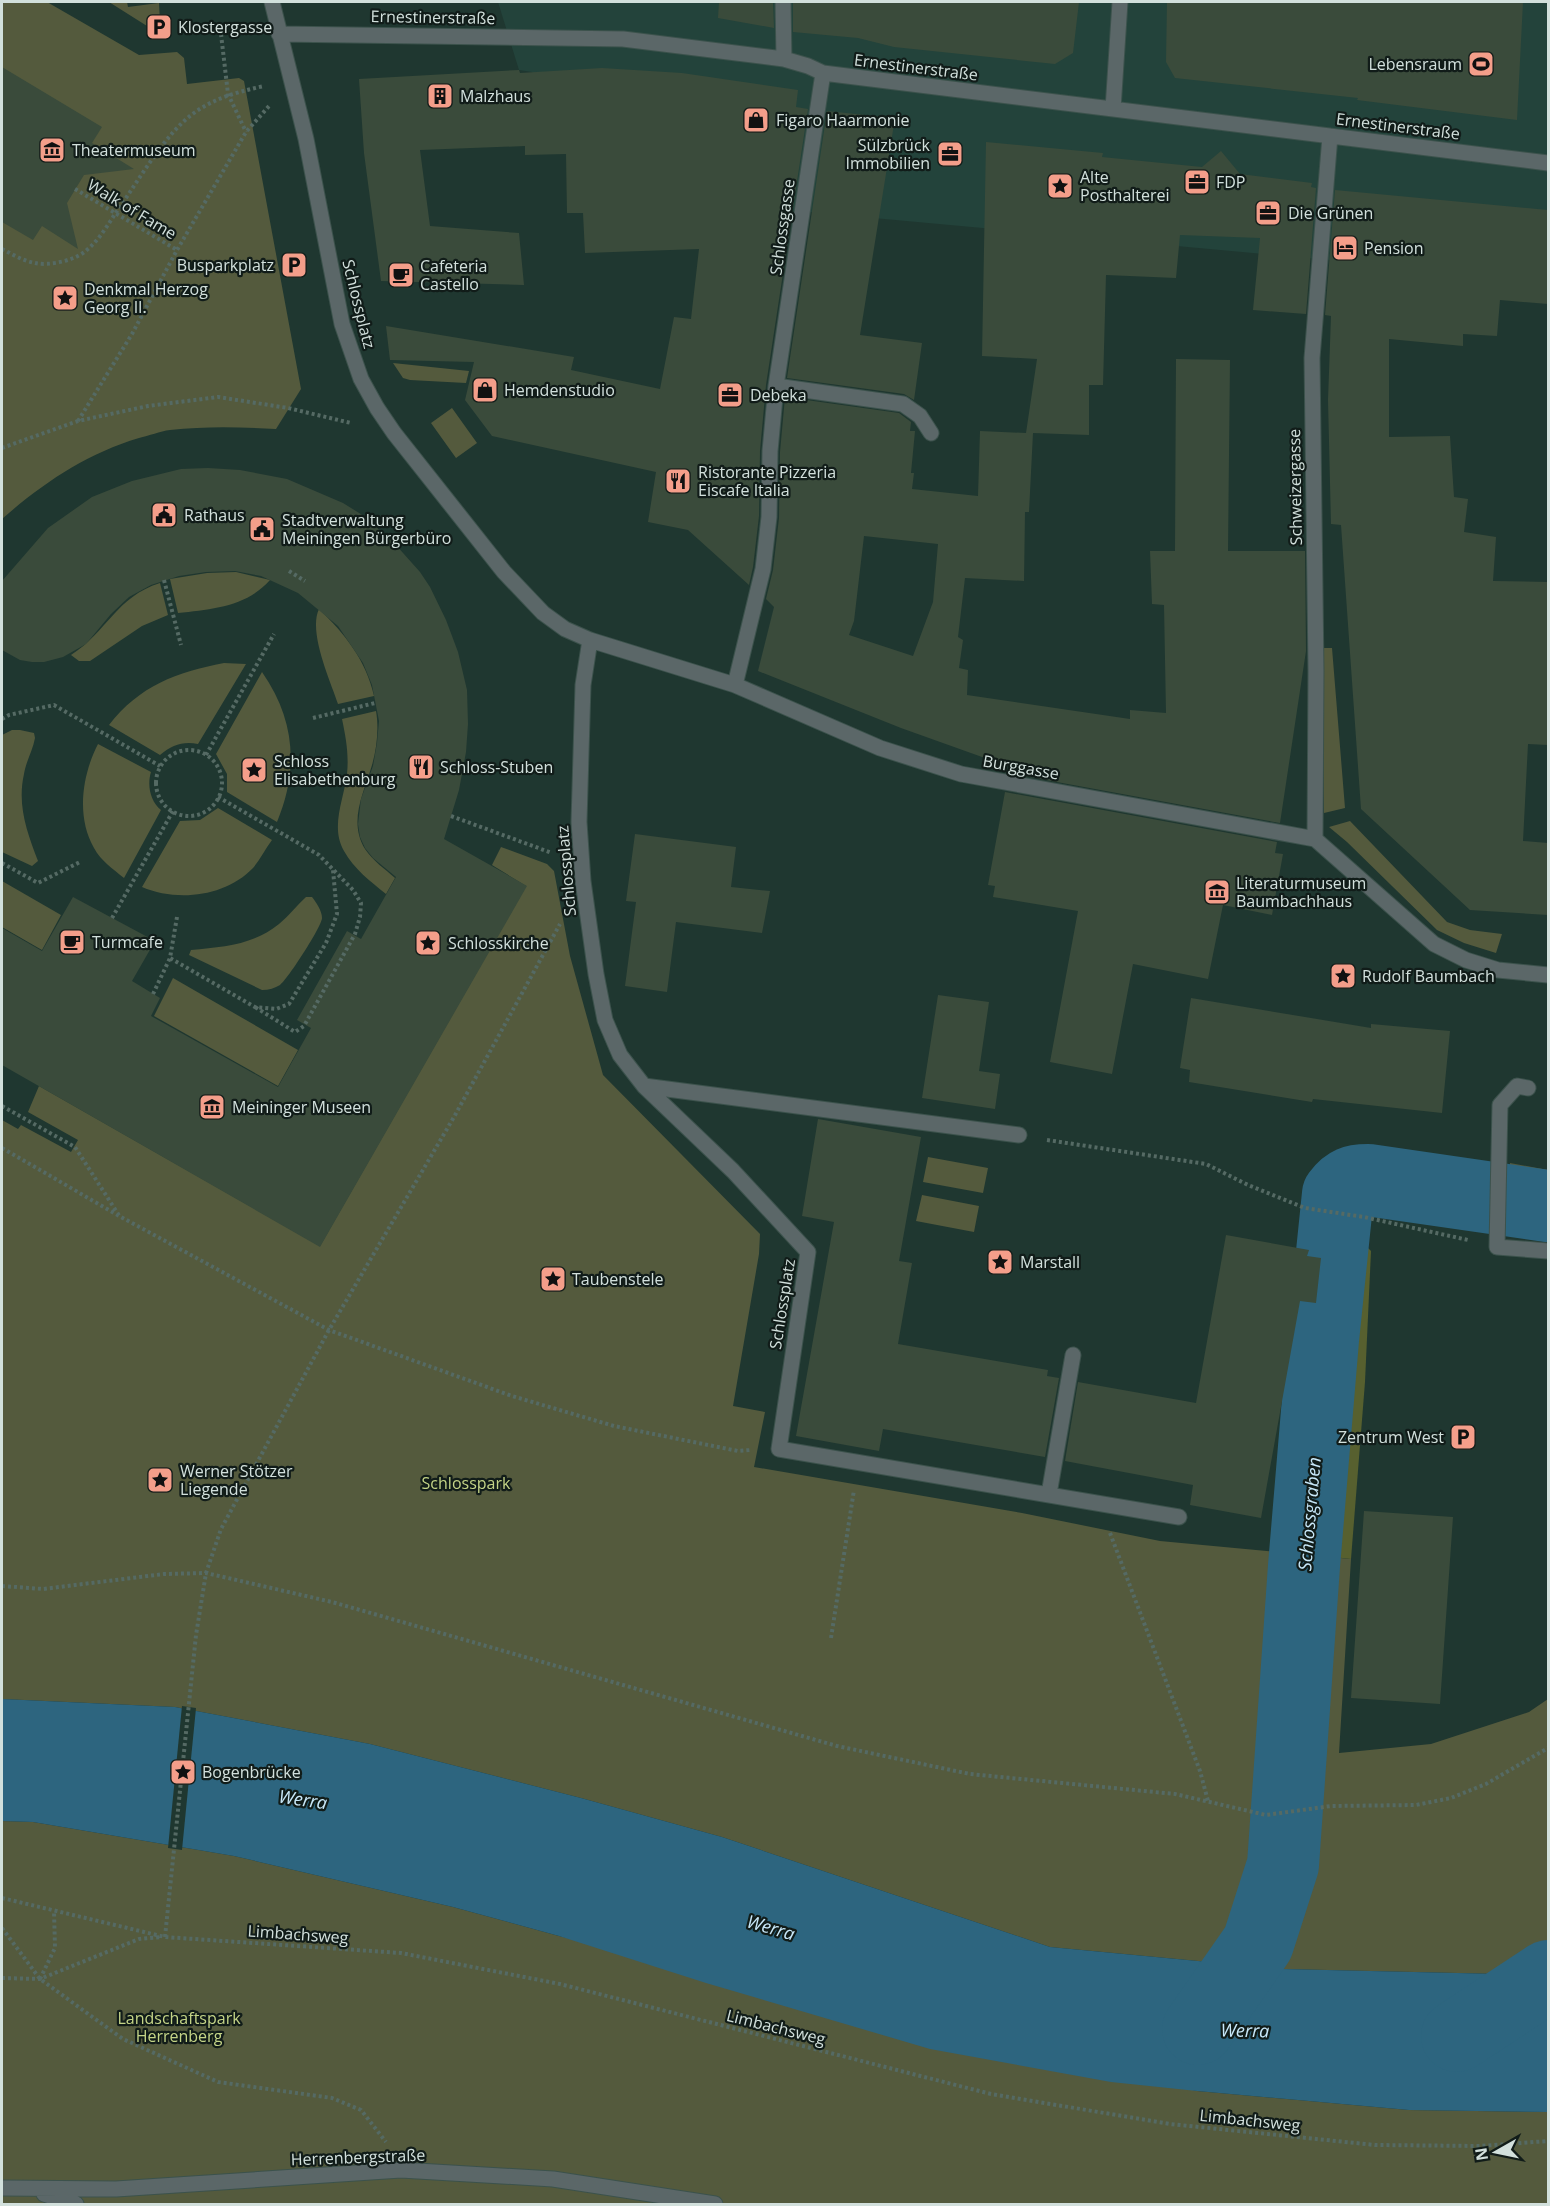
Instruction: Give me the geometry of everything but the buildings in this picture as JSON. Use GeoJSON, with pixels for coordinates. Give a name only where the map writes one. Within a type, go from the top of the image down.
{"type":"FeatureCollection","features":[{"type":"Feature","properties":{"kind":"street"},"geometry":{"type":"LineString","coordinates":[[272,2],[279,34]]}},
{"type":"Feature","properties":{"kind":"street"},"geometry":{"type":"LineString","coordinates":[[783,2],[784,59]]}},
{"type":"Feature","properties":{"kind":"street"},"geometry":{"type":"LineString","coordinates":[[1113,109],[1119,2]]}},
{"type":"Feature","properties":{"kind":"street","name":"Ernestinerstraße"},"geometry":{"type":"LineString","coordinates":[[279,34],[623,39],[784,59],[823,73],[1548,163]]}},
{"type":"Feature","properties":{"kind":"street","name":"Schlossplatz"},"geometry":{"type":"LineString","coordinates":[[279,34],[309,150],[342,324],[361,379],[394,433],[525,596],[543,613],[565,628],[590,640],[735,685]]}},
{"type":"Feature","properties":{"kind":"street","name":"Schlossgasse"},"geometry":{"type":"LineString","coordinates":[[735,685],[763,569],[769,517],[770,451],[776,386],[823,73]]}},
{"type":"Feature","properties":{"kind":"street","name":"Schweizergasse"},"geometry":{"type":"LineString","coordinates":[[1315,839],[1316,671],[1312,358],[1330,136]]}},
{"type":"Feature","properties":{"kind":"street"},"geometry":{"type":"LineString","coordinates":[[776,386],[903,404],[920,416],[931,434]]}},
{"type":"Feature","properties":{"kind":"street","name":"Schlossplatz"},"geometry":{"type":"LineString","coordinates":[[590,640],[584,685],[579,822],[596,974],[605,1020],[620,1055],[644,1086],[733,1171],[808,1252],[779,1449]]}},
{"type":"Feature","properties":{"kind":"street","name":"Burggasse"},"geometry":{"type":"LineString","coordinates":[[735,685],[880,748],[961,774],[1315,839]]}},
{"type":"Feature","properties":{"kind":"street"},"geometry":{"type":"LineString","coordinates":[[1315,839],[1434,944],[1466,960],[1498,970],[1548,975]]}},
{"type":"Feature","properties":{"kind":"street"},"geometry":{"type":"LineString","coordinates":[[644,1086],[1019,1135]]}},
{"type":"Feature","properties":{"kind":"street"},"geometry":{"type":"LineString","coordinates":[[1528,1088],[1517,1086],[1508,1093],[1500,1105],[1497,1247],[1548,1251]]}},
{"type":"Feature","properties":{"kind":"street"},"geometry":{"type":"LineString","coordinates":[[1049,1494],[1073,1355]]}},
{"type":"Feature","properties":{"kind":"street"},"geometry":{"type":"LineString","coordinates":[[779,1449],[1179,1517]]}},
{"type":"Feature","properties":{"kind":"street","name":"Herrenbergstraße"},"geometry":{"type":"LineString","coordinates":[[2,2188],[116,2189],[401,2170],[553,2179],[715,2205]]}},
{"type":"Feature","properties":{"kind":"street"},"geometry":{"type":"LineString","coordinates":[[29,2189],[76,2205]]}},
{"type":"Feature","properties":{"kind":"path"},"geometry":{"type":"LineString","coordinates":[[221,34],[228,94],[246,132]]}},
{"type":"Feature","properties":{"kind":"path"},"geometry":{"type":"LineString","coordinates":[[2,249],[36,263],[68,260],[82,253],[98,240],[182,123],[209,102],[228,94],[291,80]]}},
{"type":"Feature","properties":{"kind":"path"},"geometry":{"type":"LineString","coordinates":[[78,421],[132,334],[177,250],[246,132],[291,80]]}},
{"type":"Feature","properties":{"kind":"path","name":"Walk of Fame"},"geometry":{"type":"LineString","coordinates":[[75,189],[177,250]]}},
{"type":"Feature","properties":{"kind":"path"},"geometry":{"type":"LineString","coordinates":[[2,448],[78,421],[148,406],[218,397],[288,408],[394,433]]}},
{"type":"Feature","properties":{"kind":"path"},"geometry":{"type":"LineString","coordinates":[[289,571],[305,581]]}},
{"type":"Feature","properties":{"kind":"path"},"geometry":{"type":"LineString","coordinates":[[164,580],[181,645]]}},
{"type":"Feature","properties":{"kind":"path"},"geometry":{"type":"LineString","coordinates":[[206,755],[274,634]]}},
{"type":"Feature","properties":{"kind":"path"},"geometry":{"type":"LineString","coordinates":[[314,718],[375,703]]}},
{"type":"Feature","properties":{"kind":"path"},"geometry":{"type":"LineString","coordinates":[[2,720],[9,715],[54,705],[160,766]]}},
{"type":"Feature","properties":{"kind":"path"},"geometry":{"type":"LineString","coordinates":[[2,713],[9,715]]}},
{"type":"Feature","properties":{"kind":"path"},"geometry":{"type":"LineString","coordinates":[[182,751],[195,751],[206,755],[215,764],[220,774],[221,784],[218,797],[210,808],[200,813],[187,816],[173,811],[162,802],[157,790],[160,766],[170,756],[182,751]]}},
{"type":"Feature","properties":{"kind":"path"},"geometry":{"type":"LineString","coordinates":[[170,958],[255,1006],[295,1032],[304,1026],[355,934],[361,903],[353,890],[319,855],[218,797]]}},
{"type":"Feature","properties":{"kind":"path"},"geometry":{"type":"LineString","coordinates":[[112,918],[173,811]]}},
{"type":"Feature","properties":{"kind":"path"},"geometry":{"type":"LineString","coordinates":[[451,816],[582,863]]}},
{"type":"Feature","properties":{"kind":"path"},"geometry":{"type":"LineString","coordinates":[[2,863],[38,883],[80,862]]}},
{"type":"Feature","properties":{"kind":"path"},"geometry":{"type":"LineString","coordinates":[[255,1006],[276,1009],[289,1004],[326,943],[337,914],[333,870]]}},
{"type":"Feature","properties":{"kind":"path"},"geometry":{"type":"LineString","coordinates":[[153,994],[170,958],[177,917]]}},
{"type":"Feature","properties":{"kind":"path"},"geometry":{"type":"LineString","coordinates":[[2,1978],[40,1979],[139,1938],[165,1937],[196,1635],[206,1573],[221,1529],[329,1330],[454,1117],[560,923]]}},
{"type":"Feature","properties":{"kind":"path"},"geometry":{"type":"LineString","coordinates":[[330,978],[337,982]]}},
{"type":"Feature","properties":{"kind":"path"},"geometry":{"type":"LineString","coordinates":[[2,1106],[75,1147],[121,1217]]}},
{"type":"Feature","properties":{"kind":"path"},"geometry":{"type":"LineString","coordinates":[[1019,1135],[1206,1164],[1248,1185],[1305,1208],[1364,1217],[1497,1247]]}},
{"type":"Feature","properties":{"kind":"path"},"geometry":{"type":"LineString","coordinates":[[2,1148],[121,1217],[329,1330],[512,1396],[614,1426],[738,1450],[779,1449]]}},
{"type":"Feature","properties":{"kind":"path"},"geometry":{"type":"LineString","coordinates":[[831,1638],[858,1462]]}},
{"type":"Feature","properties":{"kind":"path"},"geometry":{"type":"LineString","coordinates":[[1100,1504],[1200,1771],[1208,1801]]}},
{"type":"Feature","properties":{"kind":"path"},"geometry":{"type":"LineString","coordinates":[[2,1586],[43,1589],[164,1574],[206,1573],[332,1602],[837,1746],[970,1774],[1175,1794],[1266,1815],[1331,1806],[1416,1805],[1451,1798],[1486,1784],[1548,1748]]}},
{"type":"Feature","properties":{"kind":"path","name":"Limbachsweg"},"geometry":{"type":"LineString","coordinates":[[2,1898],[165,1937],[401,1953],[560,1984],[991,2094],[1170,2124],[1375,2145],[1480,2146],[1548,2141]]}},
{"type":"Feature","properties":{"kind":"path"},"geometry":{"type":"LineString","coordinates":[[40,1979],[55,1948],[54,1911]]}},
{"type":"Feature","properties":{"kind":"path"},"geometry":{"type":"LineString","coordinates":[[2,1928],[40,1979],[123,2039],[218,2082],[332,2098],[361,2110],[383,2135],[401,2170]]}},
{"type":"Feature","properties":{"kind":"shaded area"},"geometry":{"type":"Polygon","coordinates":[[[498,2],[1548,2],[1548,280],[666,199],[532,72],[519,70],[498,2]]]}},
{"type":"Feature","properties":{"kind":"green space"},"geometry":{"type":"Polygon","coordinates":[[[2,2],[47,2],[139,55],[177,52],[184,58],[187,84],[239,78],[244,81],[301,389],[276,429],[223,427],[183,429],[139,438],[101,452],[66,471],[33,493],[2,519],[2,2]]]}},
{"type":"Feature","properties":{"kind":"green space"},"geometry":{"type":"Polygon","coordinates":[[[109,2],[127,2],[128,7],[159,3],[160,22],[152,27],[147,26],[109,2]]]}},
{"type":"Feature","properties":{"kind":"green space"},"geometry":{"type":"Polygon","coordinates":[[[393,363],[469,371],[466,383],[410,380],[403,378],[393,363]]]}},
{"type":"Feature","properties":{"kind":"green space"},"geometry":{"type":"Polygon","coordinates":[[[452,408],[477,443],[456,458],[431,423],[452,408]]]}},
{"type":"Feature","properties":{"kind":"green space"},"geometry":{"type":"Polygon","coordinates":[[[236,572],[270,580],[250,596],[228,605],[178,613],[170,579],[207,573],[236,572]]]}},
{"type":"Feature","properties":{"kind":"green space"},"geometry":{"type":"Polygon","coordinates":[[[160,583],[168,615],[142,626],[90,661],[79,661],[71,655],[94,636],[133,597],[160,583]]]}},
{"type":"Feature","properties":{"kind":"green space"},"geometry":{"type":"Polygon","coordinates":[[[319,609],[337,628],[360,659],[374,696],[338,704],[318,643],[316,619],[319,609]]]}},
{"type":"Feature","properties":{"kind":"green space"},"geometry":{"type":"Polygon","coordinates":[[[1322,648],[1332,648],[1345,808],[1324,813],[1322,648]]]}},
{"type":"Feature","properties":{"kind":"green space"},"geometry":{"type":"Polygon","coordinates":[[[224,663],[246,664],[198,744],[178,745],[160,755],[109,725],[133,700],[160,683],[190,671],[224,663]]]}},
{"type":"Feature","properties":{"kind":"green space"},"geometry":{"type":"Polygon","coordinates":[[[262,672],[281,708],[290,745],[289,783],[277,822],[227,792],[227,774],[216,754],[262,672]]]}},
{"type":"Feature","properties":{"kind":"green space"},"geometry":{"type":"Polygon","coordinates":[[[376,711],[376,745],[359,807],[358,828],[365,849],[395,878],[386,894],[353,863],[344,851],[338,832],[339,813],[348,767],[342,719],[376,711]]]}},
{"type":"Feature","properties":{"kind":"green space"},"geometry":{"type":"Polygon","coordinates":[[[12,730],[34,733],[35,738],[22,785],[22,808],[38,861],[32,866],[2,852],[2,735],[12,730]]]}},
{"type":"Feature","properties":{"kind":"green space"},"geometry":{"type":"Polygon","coordinates":[[[98,744],[151,772],[150,792],[154,802],[161,810],[124,878],[97,853],[88,836],[85,823],[83,796],[85,782],[98,744]]]}},
{"type":"Feature","properties":{"kind":"green space"},"geometry":{"type":"Polygon","coordinates":[[[218,808],[272,840],[253,868],[242,878],[229,885],[200,894],[170,894],[142,887],[180,821],[200,820],[218,808]]]}},
{"type":"Feature","properties":{"kind":"green space"},"geometry":{"type":"Polygon","coordinates":[[[1350,821],[1447,922],[1470,930],[1502,934],[1496,953],[1464,943],[1437,930],[1329,827],[1350,821]]]}},
{"type":"Feature","properties":{"kind":"green space","name":"Schlosspark"},"geometry":{"type":"Polygon","coordinates":[[[501,847],[547,864],[554,871],[570,956],[603,1075],[760,1234],[759,1254],[733,1406],[765,1412],[754,1467],[1022,1513],[1160,1541],[1351,1559],[1339,1753],[1431,1744],[1529,1712],[1548,1699],[1548,1984],[1501,1974],[1283,1969],[1050,1947],[722,1837],[370,1744],[175,1707],[2,1699],[2,1120],[18,1129],[21,1125],[71,1152],[78,1140],[28,1112],[39,1086],[320,1246],[526,886],[492,865],[501,847]]]}},
{"type":"Feature","properties":{"kind":"green space"},"geometry":{"type":"Polygon","coordinates":[[[2,881],[61,915],[42,950],[2,927],[2,881]]]}},
{"type":"Feature","properties":{"kind":"green space"},"geometry":{"type":"Polygon","coordinates":[[[306,897],[312,897],[318,907],[322,915],[321,923],[297,963],[278,986],[262,990],[189,955],[191,950],[226,946],[259,936],[279,924],[306,897]]]}},
{"type":"Feature","properties":{"kind":"green space"},"geometry":{"type":"Polygon","coordinates":[[[173,978],[298,1050],[278,1086],[154,1016],[173,978]]]}},
{"type":"Feature","properties":{"kind":"green space"},"geometry":{"type":"Polygon","coordinates":[[[928,1157],[988,1168],[983,1193],[923,1182],[928,1157]]]}},
{"type":"Feature","properties":{"kind":"green space"},"geometry":{"type":"Polygon","coordinates":[[[1510,1163],[1548,1170],[1548,1236],[1510,1234],[1510,1163]]]}},
{"type":"Feature","properties":{"kind":"green space"},"geometry":{"type":"Polygon","coordinates":[[[922,1195],[979,1206],[974,1232],[916,1221],[922,1195]]]}},
{"type":"Feature","properties":{"kind":"green space"},"geometry":{"type":"Polygon","coordinates":[[[1346,1236],[1358,1238],[1371,1251],[1365,1382],[1351,1559],[1315,1555],[1346,1236]]]}},
{"type":"Feature","properties":{"kind":"green space","name":"Landschaftspark Herrenberg"},"geometry":{"type":"Polygon","coordinates":[[[2,1821],[33,1822],[234,1856],[453,1907],[559,1936],[1197,2091],[1409,2110],[1548,2112],[1548,2204],[2,2204],[2,1821]]]}},
{"type":"Feature","properties":{"kind":"water","name":"Werra"},"geometry":{"type":"Polygon","coordinates":[[[2,1699],[175,1707],[370,1744],[722,1837],[1050,1947],[1283,1969],[1501,1974],[1548,1984],[1548,2112],[1409,2110],[1197,2091],[1111,2082],[930,2049],[706,1983],[559,1936],[453,1907],[234,1856],[33,1822],[2,1821],[2,1699]]]}},
{"type":"Feature","properties":{"kind":"pier"},"geometry":{"type":"Polygon","coordinates":[[[182,1706],[196,1708],[182,1850],[168,1848],[182,1706]]]}},
{"type":"Feature","properties":{"kind":"waterway","name":"Schlossgraben"},"geometry":{"type":"LineString","coordinates":[[1198,2029],[1258,1943],[1283,1865],[1304,1566],[1338,1194],[1351,1182],[1368,1180],[1548,1206]]}},
{"type":"Feature","properties":{"kind":"waterway"},"geometry":{"type":"LineString","coordinates":[[1457,2036],[1548,1976]]}},
{"type":"Feature","properties":{"kind":"place","name":"Klostergasse"},"geometry":{"type":"Point","coordinates":[159,27]}},
{"type":"Feature","properties":{"kind":"place","name":"Lebensraum"},"geometry":{"type":"Point","coordinates":[1481,64]}},
{"type":"Feature","properties":{"kind":"place","name":"Malzhaus"},"geometry":{"type":"Point","coordinates":[440,96]}},
{"type":"Feature","properties":{"kind":"place","name":"Figaro Haarmonie"},"geometry":{"type":"Point","coordinates":[756,120]}},
{"type":"Feature","properties":{"kind":"place","name":"Theatermuseum"},"geometry":{"type":"Point","coordinates":[52,150]}},
{"type":"Feature","properties":{"kind":"place","name":"Sülzbrück Immobilien"},"geometry":{"type":"Point","coordinates":[950,154]}},
{"type":"Feature","properties":{"kind":"place","name":"FDP"},"geometry":{"type":"Point","coordinates":[1197,182]}},
{"type":"Feature","properties":{"kind":"place","name":"Alte Posthalterei"},"geometry":{"type":"Point","coordinates":[1060,186]}},
{"type":"Feature","properties":{"kind":"place","name":"Die Grünen"},"geometry":{"type":"Point","coordinates":[1268,213]}},
{"type":"Feature","properties":{"kind":"place","name":"Pension"},"geometry":{"type":"Point","coordinates":[1345,248]}},
{"type":"Feature","properties":{"kind":"place","name":"Busparkplatz"},"geometry":{"type":"Point","coordinates":[294,265]}},
{"type":"Feature","properties":{"kind":"place","name":"Cafeteria Castello"},"geometry":{"type":"Point","coordinates":[401,275]}},
{"type":"Feature","properties":{"kind":"place","name":"Denkmal Herzog Georg II."},"geometry":{"type":"Point","coordinates":[65,298]}},
{"type":"Feature","properties":{"kind":"place","name":"Hemdenstudio"},"geometry":{"type":"Point","coordinates":[485,390]}},
{"type":"Feature","properties":{"kind":"place","name":"Debeka"},"geometry":{"type":"Point","coordinates":[730,395]}},
{"type":"Feature","properties":{"kind":"place","name":"Ristorante Pizzeria Eiscafe Italia"},"geometry":{"type":"Point","coordinates":[678,481]}},
{"type":"Feature","properties":{"kind":"place","name":"Rathaus"},"geometry":{"type":"Point","coordinates":[164,515]}},
{"type":"Feature","properties":{"kind":"place","name":"Stadtverwaltung Meiningen Bürgerbüro"},"geometry":{"type":"Point","coordinates":[262,529]}},
{"type":"Feature","properties":{"kind":"place","name":"Schloss-Stuben"},"geometry":{"type":"Point","coordinates":[421,767]}},
{"type":"Feature","properties":{"kind":"place","name":"Schloss Elisabethenburg"},"geometry":{"type":"Point","coordinates":[254,770]}},
{"type":"Feature","properties":{"kind":"place","name":"Literaturmuseum Baumbachhaus"},"geometry":{"type":"Point","coordinates":[1217,892]}},
{"type":"Feature","properties":{"kind":"place","name":"Turmcafe"},"geometry":{"type":"Point","coordinates":[72,942]}},
{"type":"Feature","properties":{"kind":"place","name":"Schlosskirche"},"geometry":{"type":"Point","coordinates":[428,943]}},
{"type":"Feature","properties":{"kind":"place","name":"Rudolf Baumbach"},"geometry":{"type":"Point","coordinates":[1343,976]}},
{"type":"Feature","properties":{"kind":"place","name":"Meininger Museen"},"geometry":{"type":"Point","coordinates":[212,1107]}},
{"type":"Feature","properties":{"kind":"place","name":"Marstall"},"geometry":{"type":"Point","coordinates":[1000,1262]}},
{"type":"Feature","properties":{"kind":"place","name":"Taubenstele"},"geometry":{"type":"Point","coordinates":[553,1279]}},
{"type":"Feature","properties":{"kind":"place","name":"Zentrum West"},"geometry":{"type":"Point","coordinates":[1463,1437]}},
{"type":"Feature","properties":{"kind":"place","name":"Werner Stötzer Liegende"},"geometry":{"type":"Point","coordinates":[160,1480]}},
{"type":"Feature","properties":{"kind":"place","name":"Bogenbrücke"},"geometry":{"type":"Point","coordinates":[183,1772]}}]}
